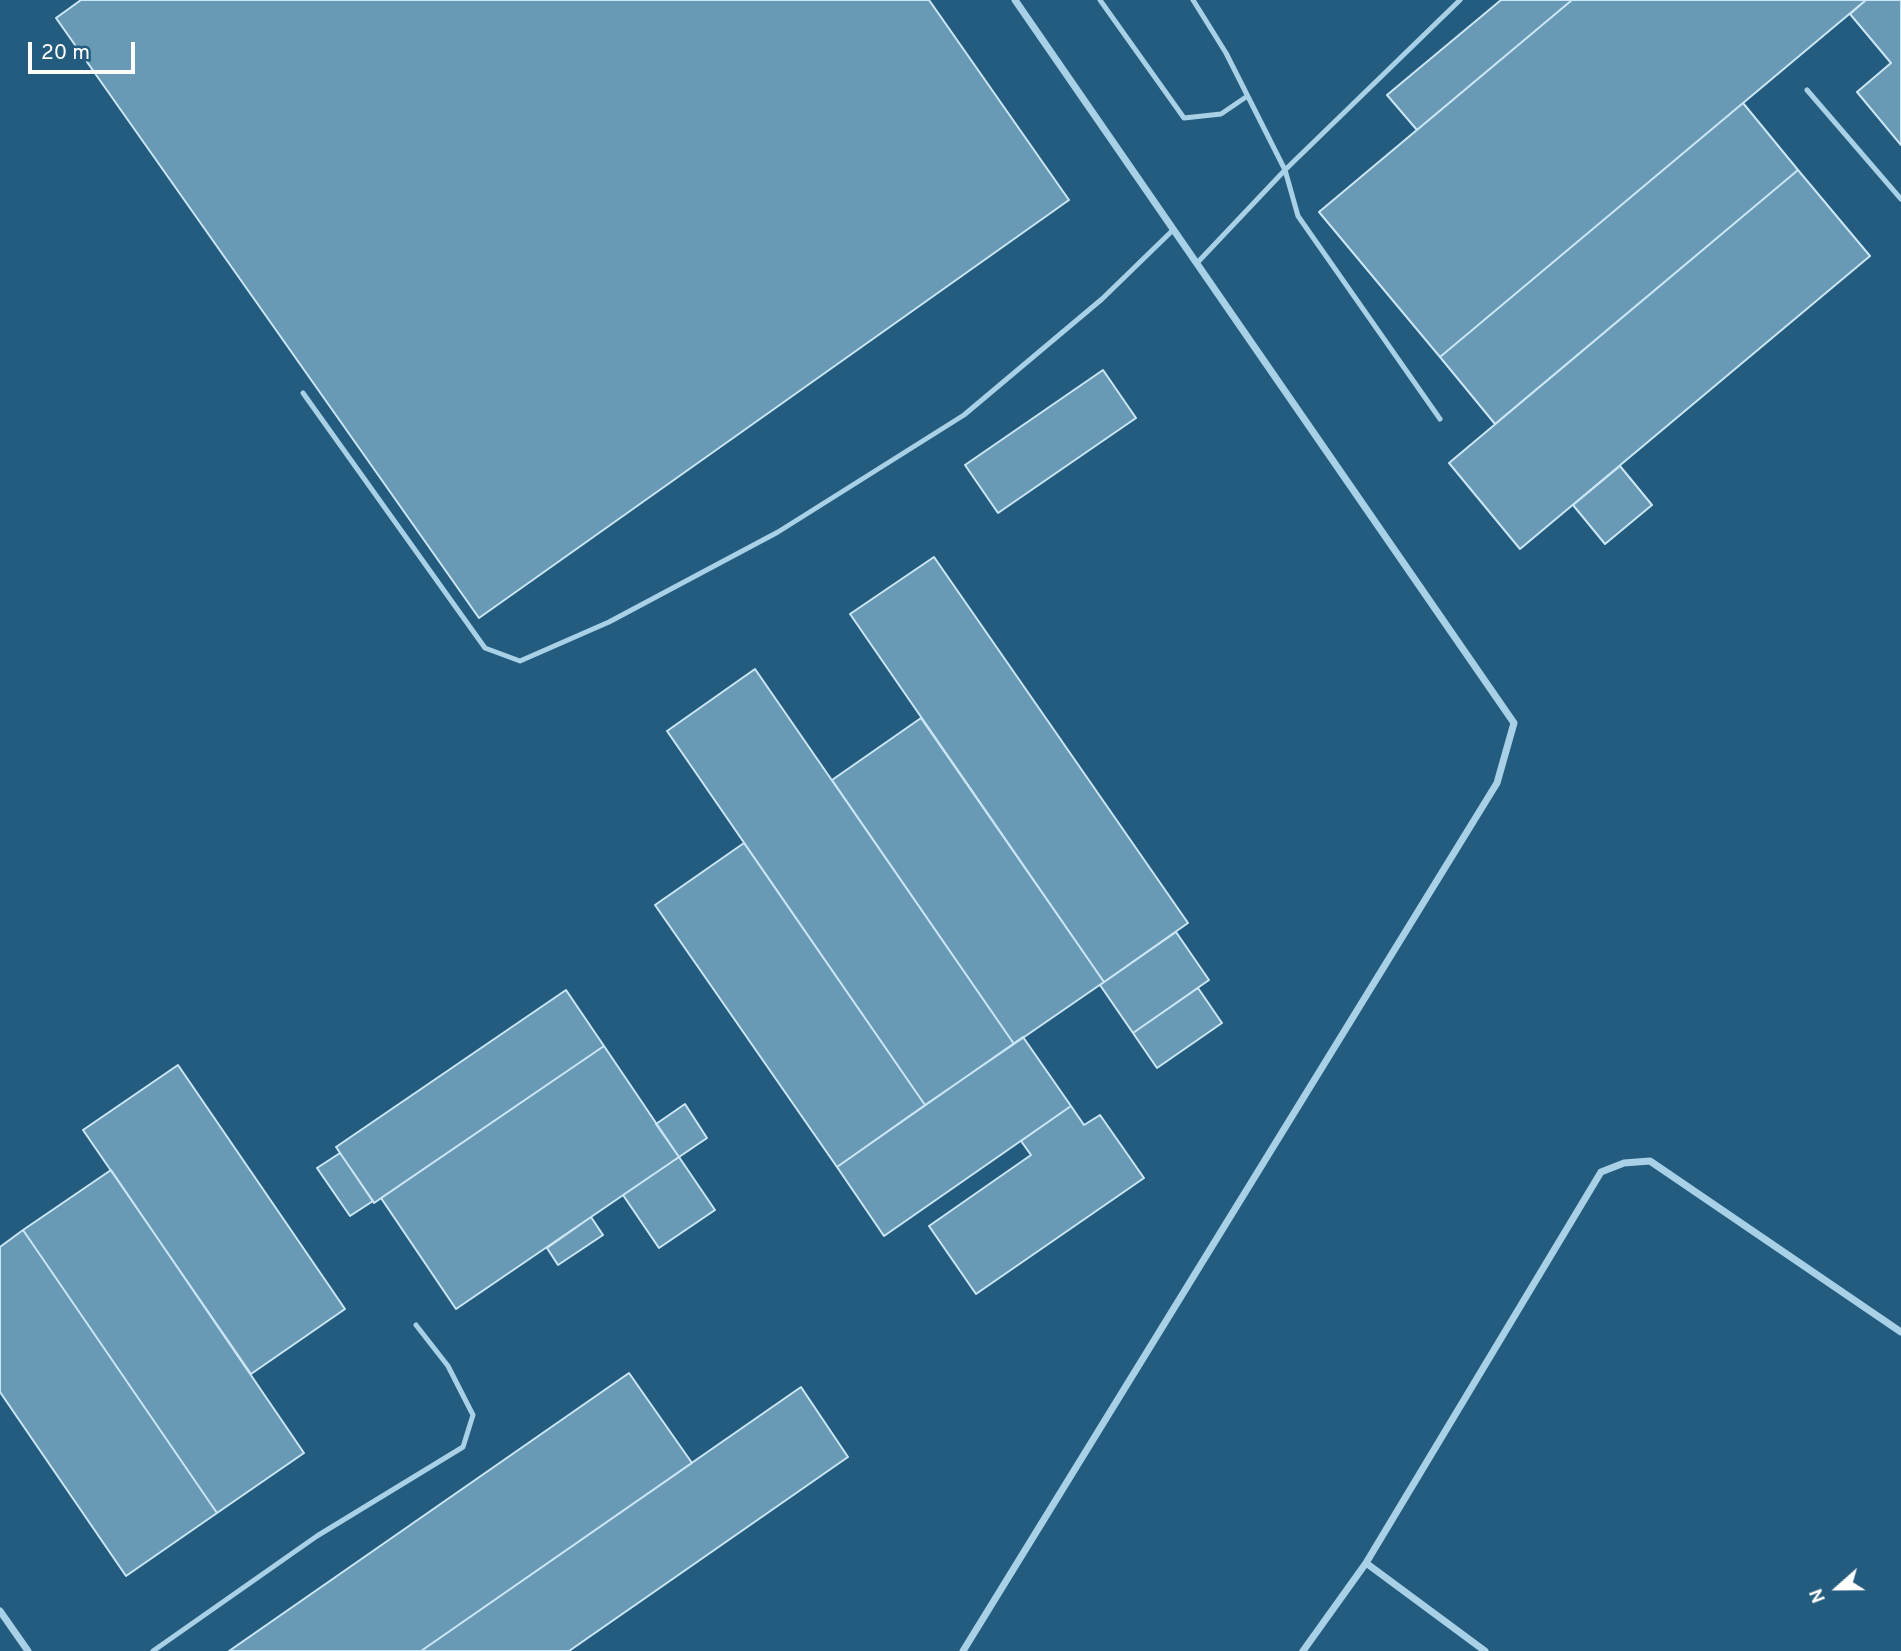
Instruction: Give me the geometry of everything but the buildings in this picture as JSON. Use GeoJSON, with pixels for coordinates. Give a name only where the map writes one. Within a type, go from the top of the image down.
{"type":"FeatureCollection","features":[{"type":"Feature","properties":{"kind":"street"},"geometry":{"type":"LineString","coordinates":[[962,1651],[1497,783],[1514,723],[1016,0]]}},
{"type":"Feature","properties":{"kind":"street"},"geometry":{"type":"LineString","coordinates":[[1303,1651],[1366,1563],[1601,1172],[1624,1163],[1650,1161],[1901,1332]]}},
{"type":"Feature","properties":{"kind":"street"},"geometry":{"type":"LineString","coordinates":[[1366,1563],[1485,1651]]}},
{"type":"Feature","properties":{"kind":"street"},"geometry":{"type":"LineString","coordinates":[[0,1611],[27,1651]]}},
{"type":"Feature","properties":{"kind":"lane"},"geometry":{"type":"LineString","coordinates":[[1100,0],[1184,118],[1221,114],[1245,97]]}},
{"type":"Feature","properties":{"kind":"lane"},"geometry":{"type":"LineString","coordinates":[[1193,0],[1226,53],[1245,97],[1285,170],[1298,216],[1440,418]]}},
{"type":"Feature","properties":{"kind":"lane"},"geometry":{"type":"LineString","coordinates":[[1197,263],[1285,170],[1460,0]]}},
{"type":"Feature","properties":{"kind":"lane"},"geometry":{"type":"LineString","coordinates":[[1807,90],[1901,199]]}},
{"type":"Feature","properties":{"kind":"lane"},"geometry":{"type":"LineString","coordinates":[[303,393],[485,648],[520,661],[608,622],[778,532],[964,415],[1102,299],[1173,230]]}},
{"type":"Feature","properties":{"kind":"lane"},"geometry":{"type":"LineString","coordinates":[[153,1651],[317,1536],[463,1447],[473,1415],[448,1366],[416,1325]]}}]}
